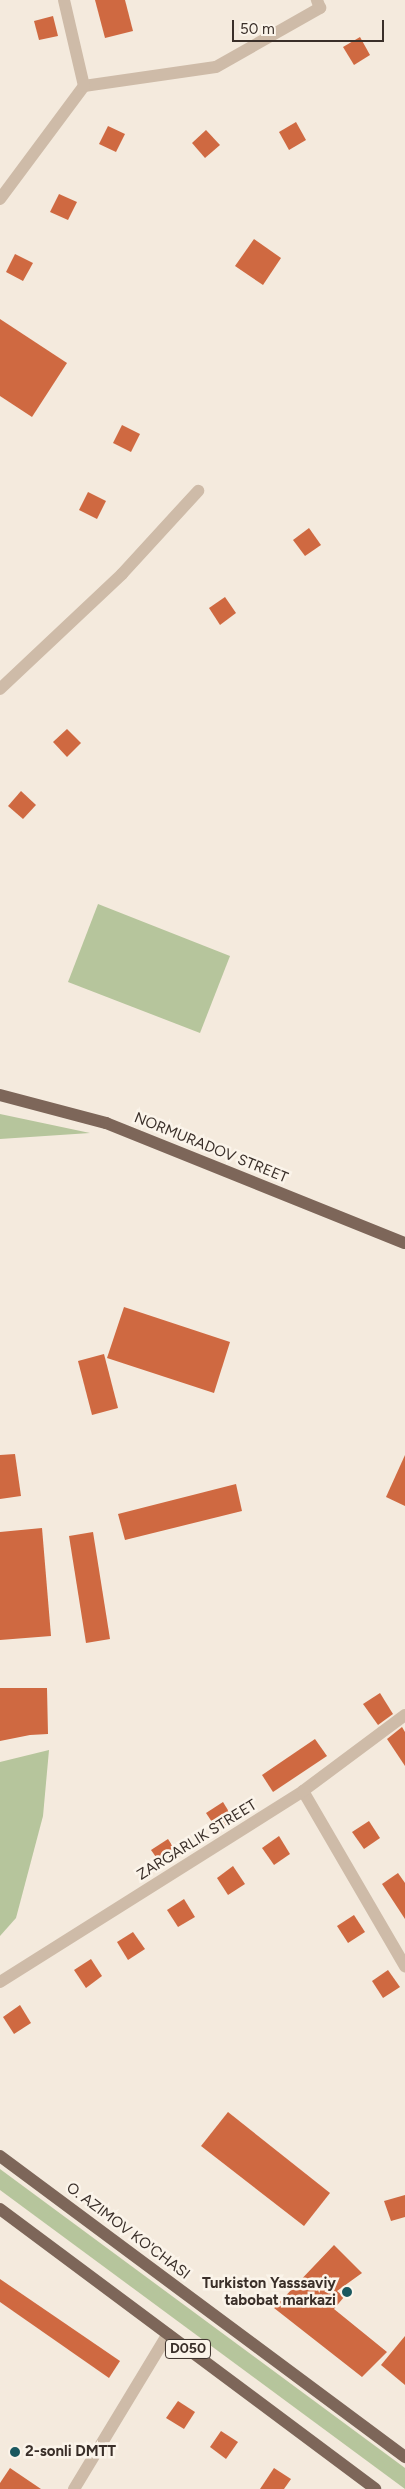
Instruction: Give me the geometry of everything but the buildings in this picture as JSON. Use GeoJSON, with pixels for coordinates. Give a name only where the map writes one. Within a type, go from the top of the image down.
{"type":"FeatureCollection","features":[{"type":"Feature","properties":{"kind":"main road","name":"NORMURADOV STREET"},"geometry":{"type":"LineString","coordinates":[[0,1095],[106,1123],[405,1244]]}},
{"type":"Feature","properties":{"kind":"main road","name":"O. AZIMOV KO'CHASI"},"geometry":{"type":"LineString","coordinates":[[0,2156],[405,2457]]}},
{"type":"Feature","properties":{"kind":"main road","name":"D050"},"geometry":{"type":"LineString","coordinates":[[0,2209],[375,2489]]}},
{"type":"Feature","properties":{"kind":"street"},"geometry":{"type":"LineString","coordinates":[[64,0],[84,86]]}},
{"type":"Feature","properties":{"kind":"street"},"geometry":{"type":"LineString","coordinates":[[0,199],[84,86],[216,67],[320,8],[318,0]]}},
{"type":"Feature","properties":{"kind":"street"},"geometry":{"type":"LineString","coordinates":[[0,689],[122,574],[198,491]]}},
{"type":"Feature","properties":{"kind":"street","name":"ZARGARLIK STREET"},"geometry":{"type":"LineString","coordinates":[[0,1982],[303,1791],[405,1715]]}},
{"type":"Feature","properties":{"kind":"street"},"geometry":{"type":"LineString","coordinates":[[303,1791],[405,1966]]}},
{"type":"Feature","properties":{"kind":"street"},"geometry":{"type":"LineString","coordinates":[[74,2489],[168,2334]]}},
{"type":"Feature","properties":{"kind":"green space"},"geometry":{"type":"Polygon","coordinates":[[[98,904],[230,956],[200,1033],[68,982],[98,904]]]}},
{"type":"Feature","properties":{"kind":"green space"},"geometry":{"type":"Polygon","coordinates":[[[0,1114],[90,1133],[0,1139],[0,1114]]]}},
{"type":"Feature","properties":{"kind":"green space"},"geometry":{"type":"Polygon","coordinates":[[[49,1750],[43,1816],[16,1918],[0,1936],[0,1762],[49,1750]]]}},
{"type":"Feature","properties":{"kind":"green space"},"geometry":{"type":"Polygon","coordinates":[[[0,2169],[405,2468],[405,2489],[0,2190],[0,2169]]]}},
{"type":"Feature","properties":{"kind":"place","name":"Turkiston Yasssaviy tabobat markazi"},"geometry":{"type":"Point","coordinates":[347,2292]}},
{"type":"Feature","properties":{"kind":"place","name":"2-sonli DMTT"},"geometry":{"type":"Point","coordinates":[15,2452]}}]}
